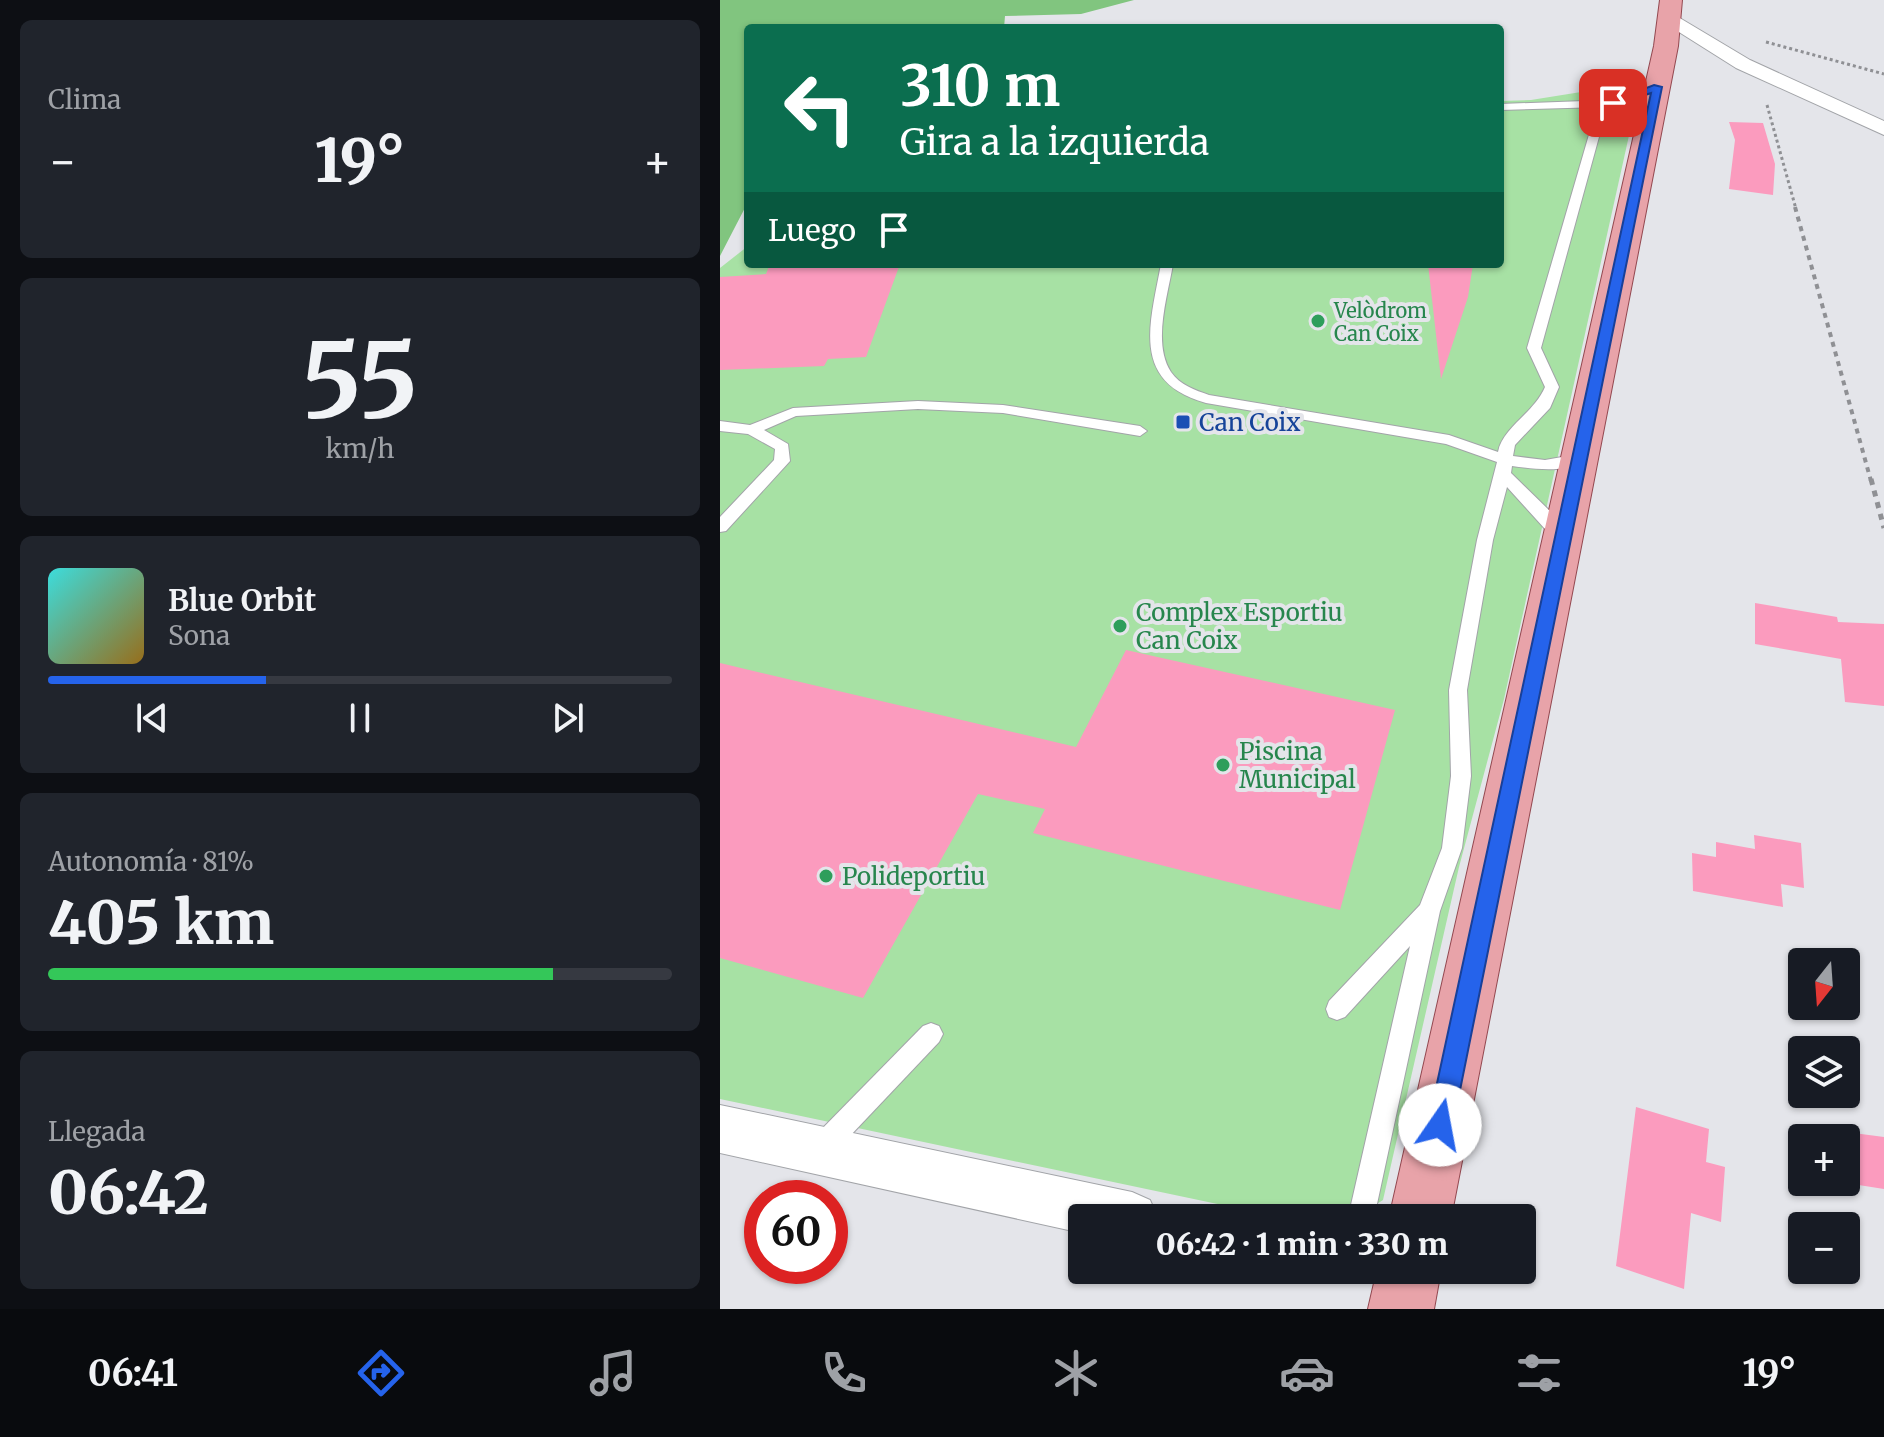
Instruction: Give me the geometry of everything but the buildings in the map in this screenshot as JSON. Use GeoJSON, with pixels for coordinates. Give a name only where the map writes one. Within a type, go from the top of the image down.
{"type":"FeatureCollection","features":[{"type":"Feature","properties":{"kind":"main road"},"geometry":{"type":"LineString","coordinates":[[1671,0],[1675,45]]}},
{"type":"Feature","properties":{"kind":"main road"},"geometry":{"type":"LineString","coordinates":[[1423,1204],[1657,87],[1675,45],[1686,0]]}},
{"type":"Feature","properties":{"kind":"main road"},"geometry":{"type":"LineString","coordinates":[[1401,1309],[1406,1284]]}},
{"type":"Feature","properties":{"kind":"street"},"geometry":{"type":"LineString","coordinates":[[1675,45],[1717,48],[1750,67],[1884,129]]}},
{"type":"Feature","properties":{"kind":"street"},"geometry":{"type":"LineString","coordinates":[[1675,45],[1750,67]]}},
{"type":"Feature","properties":{"kind":"street"},"geometry":{"type":"LineString","coordinates":[[720,1129],[1069,1204]]}},
{"type":"Feature","properties":{"kind":"lane"},"geometry":{"type":"LineString","coordinates":[[1504,107],[1613,103],[1657,87]]}},
{"type":"Feature","properties":{"kind":"lane"},"geometry":{"type":"LineString","coordinates":[[1364,1204],[1429,911],[1452,848],[1461,776],[1458,690],[1485,540],[1505,467],[1507,445],[1545,405],[1552,387],[1534,348],[1600,114],[1613,103]]}},
{"type":"Feature","properties":{"kind":"lane"},"geometry":{"type":"LineString","coordinates":[[1166,268],[1157,339],[1159,364],[1174,385],[1206,399],[1449,440],[1505,467],[1563,538]]}},
{"type":"Feature","properties":{"kind":"lane"},"geometry":{"type":"LineString","coordinates":[[752,430],[793,412],[918,405],[1003,409],[1140,431]]}},
{"type":"Feature","properties":{"kind":"lane"},"geometry":{"type":"LineString","coordinates":[[720,426],[752,430],[783,447],[782,461],[720,527]]}},
{"type":"Feature","properties":{"kind":"lane"},"geometry":{"type":"LineString","coordinates":[[1505,467],[1579,459]]}},
{"type":"Feature","properties":{"kind":"lane"},"geometry":{"type":"LineString","coordinates":[[1337,1009],[1429,911]]}},
{"type":"Feature","properties":{"kind":"lane"},"geometry":{"type":"LineString","coordinates":[[820,1149],[931,1034]]}},
{"type":"Feature","properties":{"kind":"path"},"geometry":{"type":"LineString","coordinates":[[1753,38],[1884,74]]}},
{"type":"Feature","properties":{"kind":"path"},"geometry":{"type":"LineString","coordinates":[[1750,67],[1884,528]]}},
{"type":"Feature","properties":{"kind":"green space"},"geometry":{"type":"Polygon","coordinates":[[[720,0],[1134,0],[1081,14],[1005,16],[1004,24],[744,24],[744,210],[720,256],[720,0]]]}},
{"type":"Feature","properties":{"kind":"green space","name":"Complex Esportiu Can Coix"},"geometry":{"type":"Polygon","coordinates":[[[1631,84],[1634,113],[1504,699],[1459,867],[1383,1200],[1377,1204],[1218,1204],[720,1099],[720,268],[744,249],[744,268],[1504,268],[1504,101],[1531,100],[1631,84]]]}},
{"type":"Feature","properties":{"kind":"place","name":"Velòdrom Can Coix"},"geometry":{"type":"Point","coordinates":[1318,321]}},
{"type":"Feature","properties":{"kind":"place","name":"Can Coix"},"geometry":{"type":"Point","coordinates":[1183,422]}},
{"type":"Feature","properties":{"kind":"place","name":"Complex Esportiu Can Coix"},"geometry":{"type":"Point","coordinates":[1120,626]}},
{"type":"Feature","properties":{"kind":"place","name":"Piscina Municipal"},"geometry":{"type":"Point","coordinates":[1223,765]}},
{"type":"Feature","properties":{"kind":"place","name":"Polideportiu"},"geometry":{"type":"Point","coordinates":[826,876]}},
{"type":"Feature","properties":{"kind":"route"},"geometry":{"type":"LineString","coordinates":[[1440,1125],[1657,87],[1613,103]]}}]}
